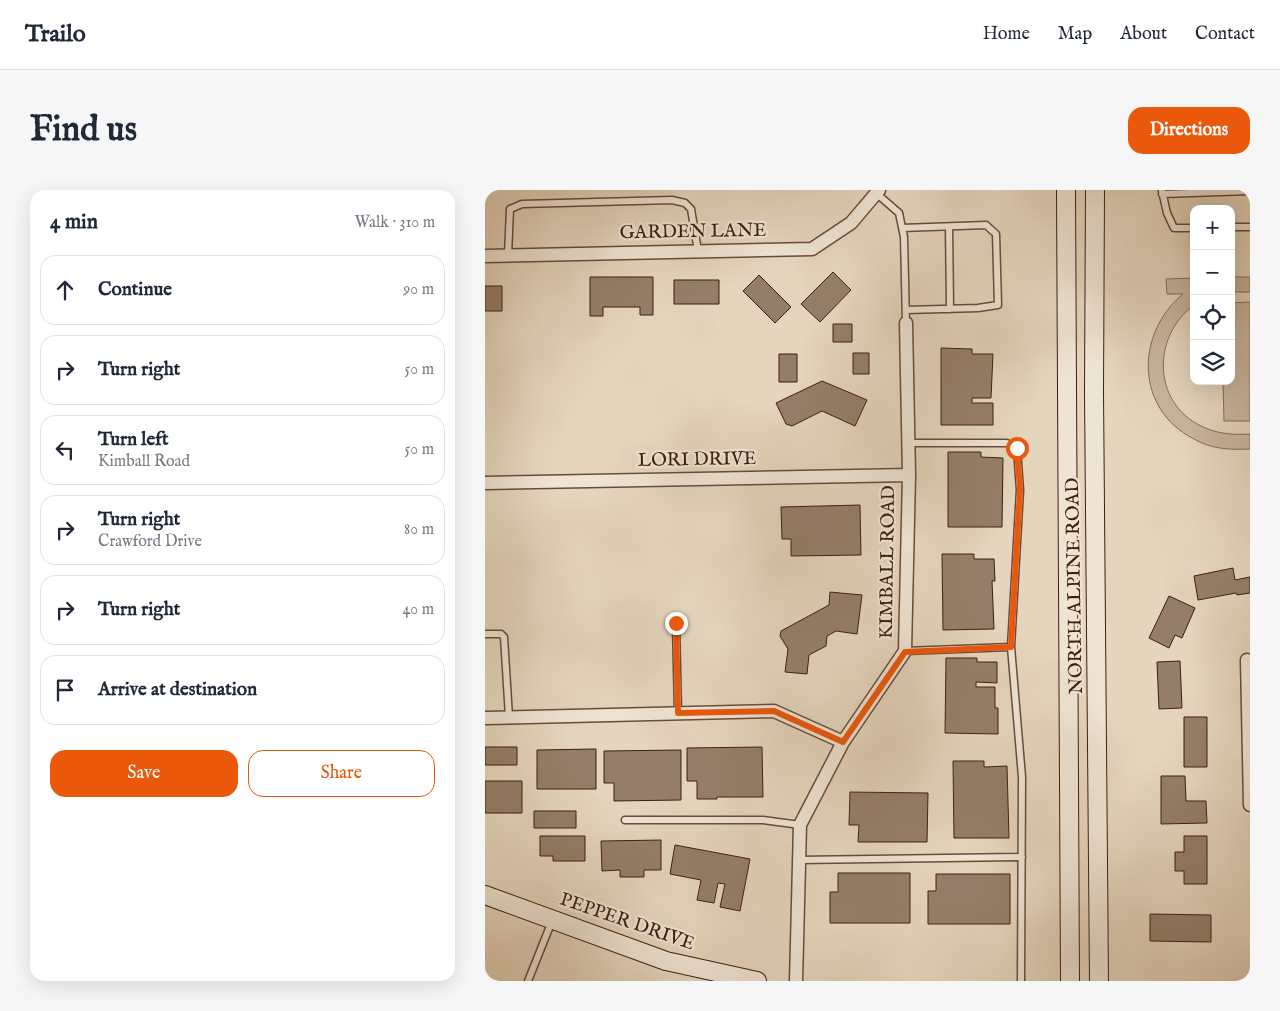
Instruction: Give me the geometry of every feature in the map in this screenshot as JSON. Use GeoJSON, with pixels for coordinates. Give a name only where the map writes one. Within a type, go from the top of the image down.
{"type":"FeatureCollection","features":[{"type":"Feature","properties":{"kind":"main road","name":"NORTH ALPINE ROAD"},"geometry":{"type":"LineString","coordinates":[[1066,190],[1070,981]]}},
{"type":"Feature","properties":{"kind":"main road","name":"NORTH ALPINE ROAD"},"geometry":{"type":"LineString","coordinates":[[1095,190],[1094,392],[1099,981]]}},
{"type":"Feature","properties":{"kind":"main road","name":"PEPPER DRIVE"},"geometry":{"type":"LineString","coordinates":[[485,895],[666,961],[757,981]]}},
{"type":"Feature","properties":{"kind":"street","name":"GARDEN LANE"},"geometry":{"type":"LineString","coordinates":[[485,256],[812,249],[851,223],[877,192]]}},
{"type":"Feature","properties":{"kind":"street","name":"KIMBALL ROAD"},"geometry":{"type":"LineString","coordinates":[[796,981],[800,825],[843,742],[905,652],[909,474],[906,323]]}},
{"type":"Feature","properties":{"kind":"street","name":"LORI DRIVE"},"geometry":{"type":"LineString","coordinates":[[485,483],[909,474]]}},
{"type":"Feature","properties":{"kind":"street"},"geometry":{"type":"LineString","coordinates":[[1247,660],[1250,805]]}},
{"type":"Feature","properties":{"kind":"street"},"geometry":{"type":"LineString","coordinates":[[485,718],[774,711],[843,742]]}},
{"type":"Feature","properties":{"kind":"lane"},"geometry":{"type":"LineString","coordinates":[[1190,228],[1174,228],[1167,213],[1162,192],[1250,191]]}},
{"type":"Feature","properties":{"kind":"lane"},"geometry":{"type":"LineString","coordinates":[[877,192],[899,213],[904,237],[906,323]]}},
{"type":"Feature","properties":{"kind":"lane"},"geometry":{"type":"LineString","coordinates":[[508,255],[509,209],[522,204],[672,200],[685,203],[691,210],[698,251]]}},
{"type":"Feature","properties":{"kind":"lane"},"geometry":{"type":"LineString","coordinates":[[902,228],[986,225],[996,234],[998,269],[998,305],[977,308],[906,310]]}},
{"type":"Feature","properties":{"kind":"lane"},"geometry":{"type":"LineString","coordinates":[[949,227],[950,309]]}},
{"type":"Feature","properties":{"kind":"lane"},"geometry":{"type":"LineString","coordinates":[[1235,227],[1250,227]]}},
{"type":"Feature","properties":{"kind":"lane"},"geometry":{"type":"LineString","coordinates":[[908,443],[1007,443],[1017,448],[1020,490],[1011,647],[1022,777],[1021,981]]}},
{"type":"Feature","properties":{"kind":"lane"},"geometry":{"type":"LineString","coordinates":[[676,623],[678,713]]}},
{"type":"Feature","properties":{"kind":"lane"},"geometry":{"type":"LineString","coordinates":[[485,634],[501,634],[504,637],[509,717]]}},
{"type":"Feature","properties":{"kind":"lane"},"geometry":{"type":"LineString","coordinates":[[905,652],[1011,647]]}},
{"type":"Feature","properties":{"kind":"lane"},"geometry":{"type":"LineString","coordinates":[[625,820],[763,820],[800,825]]}},
{"type":"Feature","properties":{"kind":"lane"},"geometry":{"type":"LineString","coordinates":[[799,860],[1023,857]]}},
{"type":"Feature","properties":{"kind":"lane"},"geometry":{"type":"LineString","coordinates":[[528,981],[552,920]]}},
{"type":"Feature","properties":{"kind":"shaded area"},"geometry":{"type":"Polygon","coordinates":[[[1235,277],[1250,277],[1250,292],[1235,292],[1235,277]]]}},
{"type":"Feature","properties":{"kind":"shaded area"},"geometry":{"type":"Polygon","coordinates":[[[1190,278],[1190,309],[1180,318],[1170,334],[1165,351],[1163,368],[1166,385],[1173,401],[1185,415],[1201,426],[1213,431],[1231,434],[1250,434],[1250,449],[1221,448],[1200,442],[1175,426],[1161,409],[1152,390],[1148,370],[1150,350],[1156,329],[1167,310],[1183,294],[1167,294],[1166,279],[1190,278]]]}},
{"type":"Feature","properties":{"kind":"shaded area"},"geometry":{"type":"Polygon","coordinates":[[[1250,302],[1250,421],[1224,421],[1223,385],[1235,385],[1235,303],[1250,302]]]}},
{"type":"Feature","properties":{"kind":"building"},"geometry":{"type":"Polygon","coordinates":[[[833,272],[851,290],[820,322],[801,304],[833,272]]]}},
{"type":"Feature","properties":{"kind":"building"},"geometry":{"type":"Polygon","coordinates":[[[759,275],[791,307],[775,323],[743,291],[759,275]]]}},
{"type":"Feature","properties":{"kind":"building"},"geometry":{"type":"Polygon","coordinates":[[[590,277],[653,277],[653,315],[640,315],[640,307],[603,307],[603,316],[590,316],[590,277]]]}},
{"type":"Feature","properties":{"kind":"building"},"geometry":{"type":"Polygon","coordinates":[[[674,280],[719,280],[719,304],[674,304],[674,280]]]}},
{"type":"Feature","properties":{"kind":"building"},"geometry":{"type":"Polygon","coordinates":[[[485,286],[502,286],[502,311],[485,311],[485,286]]]}},
{"type":"Feature","properties":{"kind":"building"},"geometry":{"type":"Polygon","coordinates":[[[833,324],[852,324],[852,342],[833,342],[833,324]]]}},
{"type":"Feature","properties":{"kind":"building"},"geometry":{"type":"Polygon","coordinates":[[[941,348],[972,349],[972,354],[993,354],[991,398],[972,398],[972,403],[993,403],[993,425],[941,425],[941,348]]]}},
{"type":"Feature","properties":{"kind":"building"},"geometry":{"type":"Polygon","coordinates":[[[853,353],[869,353],[869,374],[853,374],[853,353]]]}},
{"type":"Feature","properties":{"kind":"building"},"geometry":{"type":"Polygon","coordinates":[[[779,354],[797,354],[797,382],[779,382],[779,354]]]}},
{"type":"Feature","properties":{"kind":"building"},"geometry":{"type":"Polygon","coordinates":[[[822,381],[867,400],[855,426],[822,411],[792,426],[786,424],[776,403],[822,381]]]}},
{"type":"Feature","properties":{"kind":"building"},"geometry":{"type":"Polygon","coordinates":[[[948,452],[981,452],[981,457],[1003,458],[1002,527],[948,527],[948,452]]]}},
{"type":"Feature","properties":{"kind":"building"},"geometry":{"type":"Polygon","coordinates":[[[860,505],[861,555],[791,556],[791,539],[782,539],[781,507],[860,505]]]}},
{"type":"Feature","properties":{"kind":"building"},"geometry":{"type":"Polygon","coordinates":[[[942,554],[974,554],[974,559],[994,559],[995,581],[992,581],[994,629],[943,630],[942,554]]]}},
{"type":"Feature","properties":{"kind":"building"},"geometry":{"type":"Polygon","coordinates":[[[1233,568],[1235,580],[1250,577],[1250,593],[1237,595],[1236,593],[1198,600],[1194,576],[1233,568]]]}},
{"type":"Feature","properties":{"kind":"building"},"geometry":{"type":"Polygon","coordinates":[[[830,592],[862,595],[857,634],[836,631],[827,636],[826,646],[809,655],[807,674],[785,672],[788,649],[780,636],[781,631],[829,605],[830,592]]]}},
{"type":"Feature","properties":{"kind":"building"},"geometry":{"type":"Polygon","coordinates":[[[1169,596],[1195,608],[1182,638],[1175,635],[1169,648],[1149,638],[1169,596]]]}},
{"type":"Feature","properties":{"kind":"building"},"geometry":{"type":"Polygon","coordinates":[[[946,658],[977,658],[977,662],[997,662],[997,683],[976,682],[976,687],[995,687],[995,708],[998,708],[998,734],[945,733],[946,658]]]}},
{"type":"Feature","properties":{"kind":"building"},"geometry":{"type":"Polygon","coordinates":[[[1180,661],[1182,708],[1159,709],[1157,662],[1180,661]]]}},
{"type":"Feature","properties":{"kind":"building"},"geometry":{"type":"Polygon","coordinates":[[[1184,717],[1207,717],[1207,767],[1184,767],[1184,717]]]}},
{"type":"Feature","properties":{"kind":"building"},"geometry":{"type":"Polygon","coordinates":[[[485,747],[517,747],[517,765],[485,765],[485,747]]]}},
{"type":"Feature","properties":{"kind":"building"},"geometry":{"type":"Polygon","coordinates":[[[762,747],[763,797],[697,799],[697,781],[687,781],[687,748],[762,747]]]}},
{"type":"Feature","properties":{"kind":"building"},"geometry":{"type":"Polygon","coordinates":[[[596,749],[596,789],[537,789],[537,750],[596,749]]]}},
{"type":"Feature","properties":{"kind":"building"},"geometry":{"type":"Polygon","coordinates":[[[681,750],[681,800],[614,801],[614,783],[604,783],[604,751],[681,750]]]}},
{"type":"Feature","properties":{"kind":"building"},"geometry":{"type":"Polygon","coordinates":[[[953,761],[984,761],[984,767],[1007,766],[1009,838],[954,838],[953,761]]]}},
{"type":"Feature","properties":{"kind":"building"},"geometry":{"type":"Polygon","coordinates":[[[1161,776],[1185,776],[1186,801],[1206,801],[1207,823],[1161,824],[1161,776]]]}},
{"type":"Feature","properties":{"kind":"building"},"geometry":{"type":"Polygon","coordinates":[[[485,781],[522,781],[522,813],[485,813],[485,781]]]}},
{"type":"Feature","properties":{"kind":"building"},"geometry":{"type":"Polygon","coordinates":[[[850,792],[928,793],[927,842],[858,842],[859,825],[849,825],[850,792]]]}},
{"type":"Feature","properties":{"kind":"building"},"geometry":{"type":"Polygon","coordinates":[[[534,811],[576,811],[576,828],[534,828],[534,811]]]}},
{"type":"Feature","properties":{"kind":"building"},"geometry":{"type":"Polygon","coordinates":[[[540,836],[585,836],[585,861],[553,861],[553,856],[540,856],[540,836]]]}},
{"type":"Feature","properties":{"kind":"building"},"geometry":{"type":"Polygon","coordinates":[[[1184,836],[1207,836],[1207,884],[1184,884],[1184,871],[1175,871],[1175,852],[1184,852],[1184,836]]]}},
{"type":"Feature","properties":{"kind":"building"},"geometry":{"type":"Polygon","coordinates":[[[661,840],[661,870],[644,870],[644,877],[620,877],[620,870],[602,871],[601,841],[661,840]]]}},
{"type":"Feature","properties":{"kind":"building"},"geometry":{"type":"Polygon","coordinates":[[[675,845],[750,859],[740,911],[720,907],[725,884],[718,883],[714,903],[697,900],[701,880],[670,874],[675,845]]]}},
{"type":"Feature","properties":{"kind":"building"},"geometry":{"type":"Polygon","coordinates":[[[838,873],[910,873],[910,923],[830,923],[830,892],[838,892],[838,873]]]}},
{"type":"Feature","properties":{"kind":"building"},"geometry":{"type":"Polygon","coordinates":[[[936,874],[1010,874],[1010,924],[928,924],[928,891],[936,891],[936,874]]]}},
{"type":"Feature","properties":{"kind":"building"},"geometry":{"type":"Polygon","coordinates":[[[1150,914],[1211,915],[1211,942],[1150,941],[1150,914]]]}},
{"type":"Feature","properties":{"kind":"route"},"geometry":{"type":"LineString","coordinates":[[676,623],[678,713],[774,711],[843,742],[905,652],[1011,647],[1020,490],[1017,448]]}}]}
